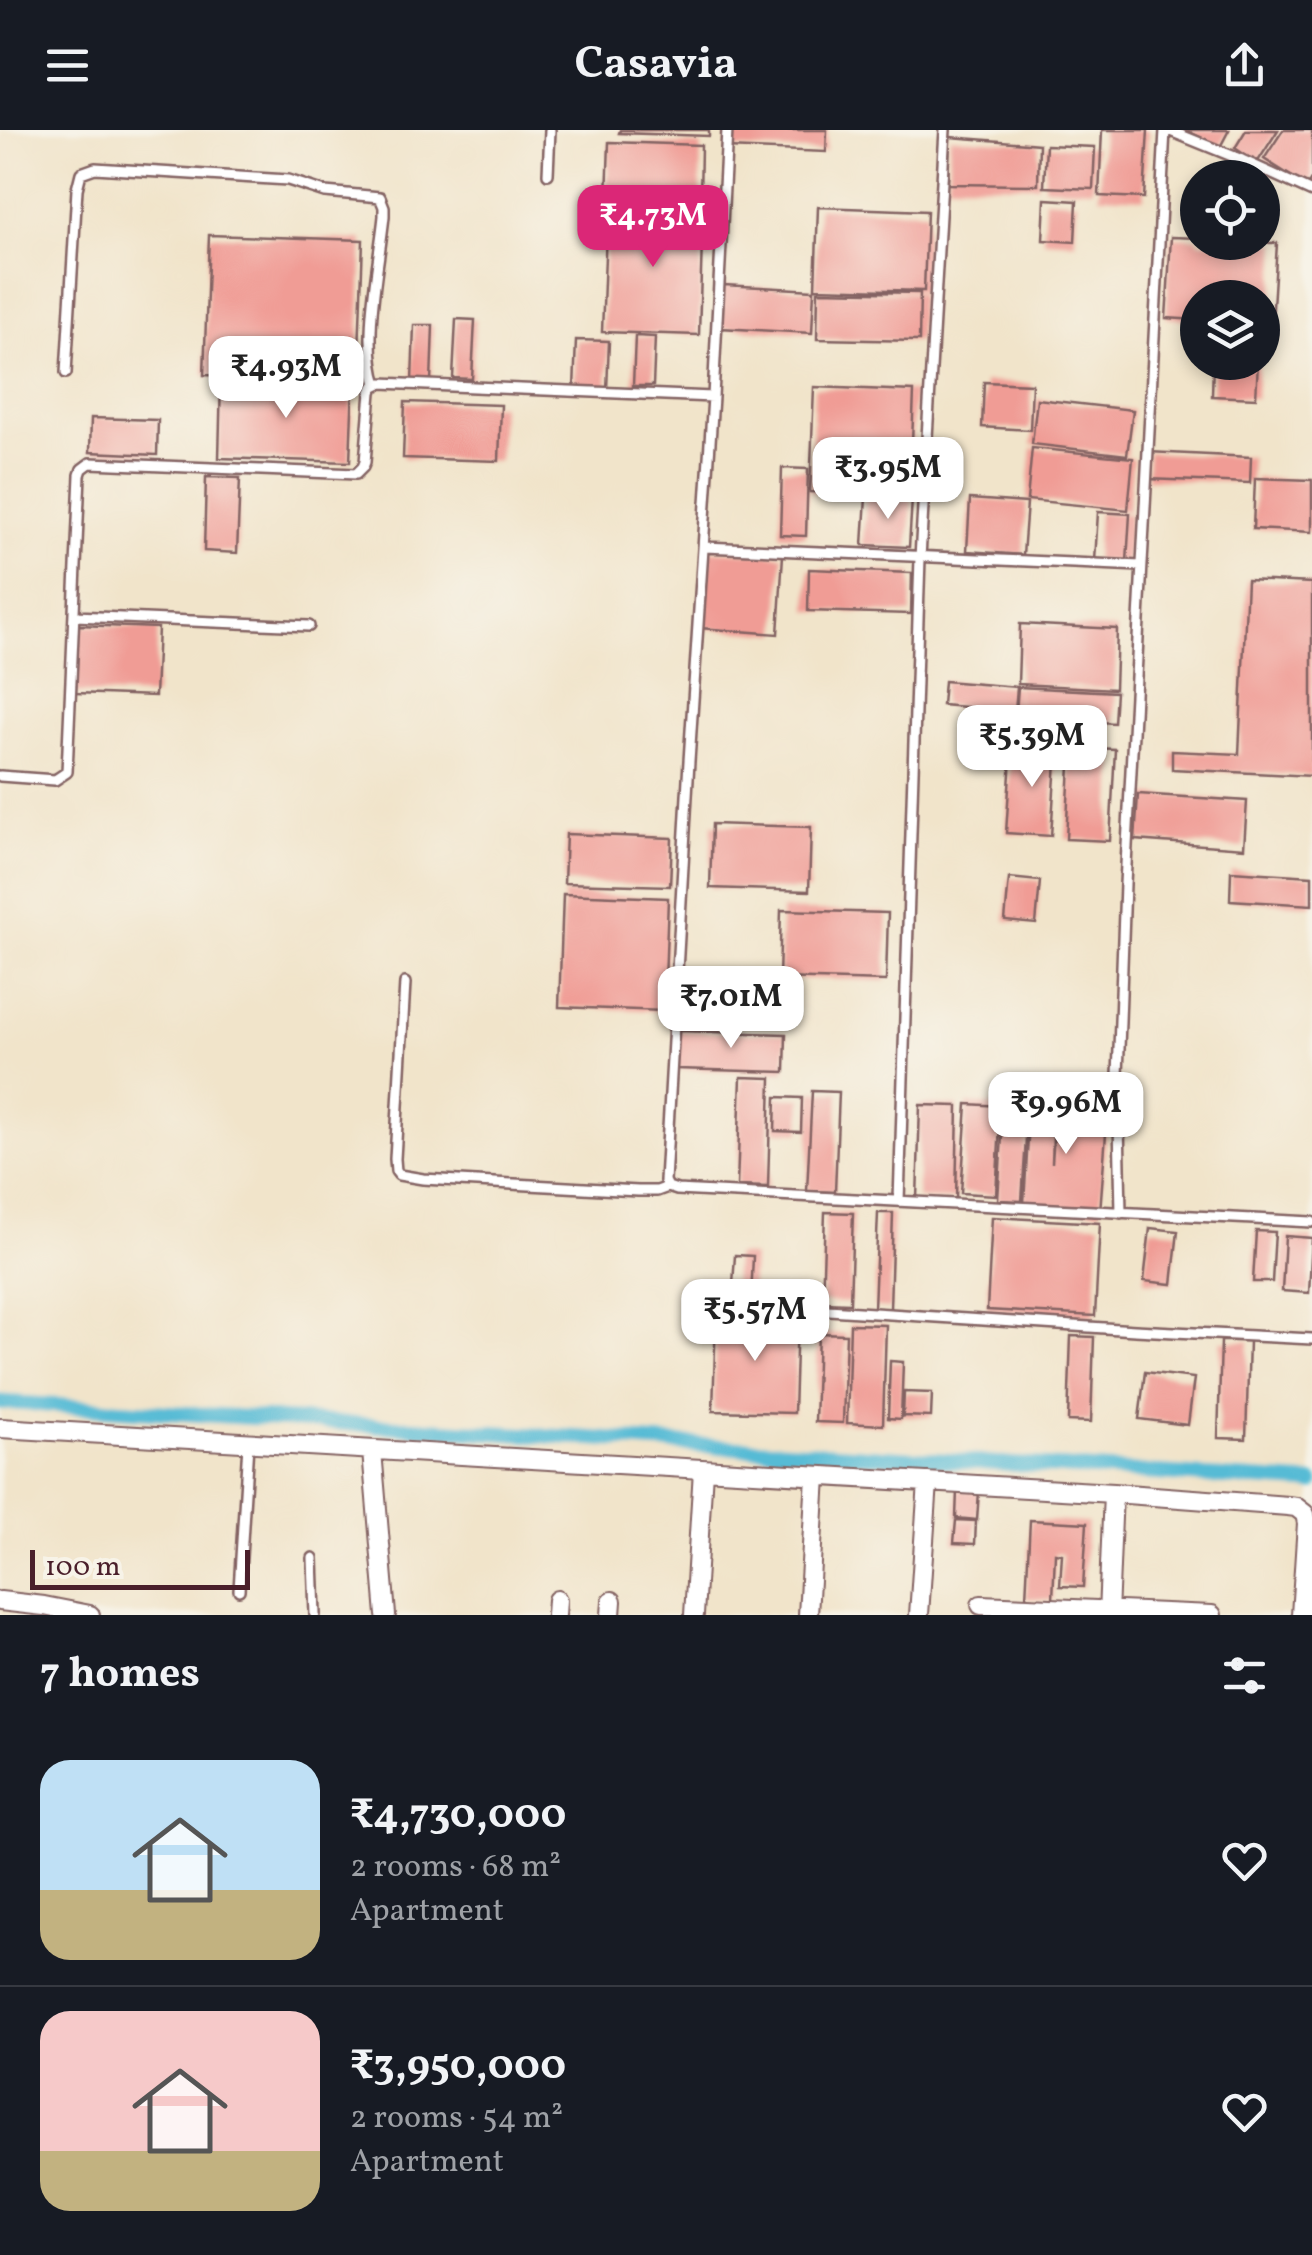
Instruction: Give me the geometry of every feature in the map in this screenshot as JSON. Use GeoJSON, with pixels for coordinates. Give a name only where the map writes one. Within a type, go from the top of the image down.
{"type":"FeatureCollection","features":[{"type":"Feature","properties":{"kind":"street"},"geometry":{"type":"LineString","coordinates":[[0,1428],[1113,1492],[1296,1507],[1305,1514],[1307,1523],[1302,1615]]}},
{"type":"Feature","properties":{"kind":"street"},"geometry":{"type":"LineString","coordinates":[[372,1451],[386,1615]]}},
{"type":"Feature","properties":{"kind":"street"},"geometry":{"type":"LineString","coordinates":[[694,1615],[702,1470]]}},
{"type":"Feature","properties":{"kind":"street"},"geometry":{"type":"LineString","coordinates":[[808,1615],[816,1476]]}},
{"type":"Feature","properties":{"kind":"street"},"geometry":{"type":"LineString","coordinates":[[919,1615],[928,1482]]}},
{"type":"Feature","properties":{"kind":"street"},"geometry":{"type":"LineString","coordinates":[[1108,1613],[1113,1492]]}},
{"type":"Feature","properties":{"kind":"street"},"geometry":{"type":"LineString","coordinates":[[0,1602],[90,1615]]}},
{"type":"Feature","properties":{"kind":"street"},"geometry":{"type":"LineString","coordinates":[[981,1604],[1212,1615]]}},
{"type":"Feature","properties":{"kind":"lane"},"geometry":{"type":"LineString","coordinates":[[548,174],[550,130]]}},
{"type":"Feature","properties":{"kind":"lane"},"geometry":{"type":"LineString","coordinates":[[727,130],[664,1174],[668,1186],[677,1190],[1312,1222]]}},
{"type":"Feature","properties":{"kind":"lane"},"geometry":{"type":"LineString","coordinates":[[899,1201],[920,558],[945,130]]}},
{"type":"Feature","properties":{"kind":"lane"},"geometry":{"type":"LineString","coordinates":[[1121,1213],[1118,1076],[1166,130],[1312,192]]}},
{"type":"Feature","properties":{"kind":"lane"},"geometry":{"type":"LineString","coordinates":[[66,373],[77,189],[81,174],[94,168],[288,180],[325,192],[380,196],[384,216],[370,348],[377,384]]}},
{"type":"Feature","properties":{"kind":"lane"},"geometry":{"type":"LineString","coordinates":[[377,384],[713,397]]}},
{"type":"Feature","properties":{"kind":"lane"},"geometry":{"type":"LineString","coordinates":[[0,776],[55,780],[67,772],[80,475],[85,466],[96,462],[356,474],[363,467],[371,392],[377,384]]}},
{"type":"Feature","properties":{"kind":"lane"},"geometry":{"type":"LineString","coordinates":[[704,548],[1142,566]]}},
{"type":"Feature","properties":{"kind":"lane"},"geometry":{"type":"LineString","coordinates":[[74,616],[309,626]]}},
{"type":"Feature","properties":{"kind":"lane"},"geometry":{"type":"LineString","coordinates":[[405,983],[395,1166],[399,1174],[441,1180],[658,1191],[668,1186]]}},
{"type":"Feature","properties":{"kind":"lane"},"geometry":{"type":"LineString","coordinates":[[720,1303],[1312,1339]]}},
{"type":"Feature","properties":{"kind":"lane"},"geometry":{"type":"LineString","coordinates":[[239,1590],[248,1444]]}},
{"type":"Feature","properties":{"kind":"lane"},"geometry":{"type":"LineString","coordinates":[[313,1558],[315,1615]]}},
{"type":"Feature","properties":{"kind":"building"},"geometry":{"type":"Polygon","coordinates":[[[709,130],[709,136],[619,133],[709,130]]]}},
{"type":"Feature","properties":{"kind":"building"},"geometry":{"type":"Polygon","coordinates":[[[728,130],[827,130],[826,152],[727,148],[728,130]]]}},
{"type":"Feature","properties":{"kind":"building"},"geometry":{"type":"Polygon","coordinates":[[[1102,130],[1148,130],[1144,198],[1099,196],[1102,130]]]}},
{"type":"Feature","properties":{"kind":"building"},"geometry":{"type":"Polygon","coordinates":[[[1186,130],[1229,130],[1220,147],[1186,130]]]}},
{"type":"Feature","properties":{"kind":"building"},"geometry":{"type":"Polygon","coordinates":[[[1246,130],[1278,130],[1259,160],[1235,148],[1246,130]]]}},
{"type":"Feature","properties":{"kind":"building"},"geometry":{"type":"Polygon","coordinates":[[[1283,130],[1312,130],[1312,178],[1307,186],[1280,169],[1280,160],[1264,159],[1283,130]]]}},
{"type":"Feature","properties":{"kind":"building"},"geometry":{"type":"Polygon","coordinates":[[[950,137],[1039,144],[1038,185],[948,184],[950,137]]]}},
{"type":"Feature","properties":{"kind":"building"},"geometry":{"type":"Polygon","coordinates":[[[609,142],[701,145],[700,201],[607,198],[609,142]]]}},
{"type":"Feature","properties":{"kind":"building"},"geometry":{"type":"Polygon","coordinates":[[[1046,145],[1095,147],[1093,189],[1044,187],[1046,145]]]}},
{"type":"Feature","properties":{"kind":"building"},"geometry":{"type":"Polygon","coordinates":[[[1045,199],[1077,201],[1075,242],[1043,240],[1045,199]]]}},
{"type":"Feature","properties":{"kind":"building"},"geometry":{"type":"Polygon","coordinates":[[[607,205],[703,209],[699,335],[602,332],[607,205]]]}},
{"type":"Feature","properties":{"kind":"building"},"geometry":{"type":"Polygon","coordinates":[[[818,207],[927,211],[924,291],[815,288],[818,207]]]}},
{"type":"Feature","properties":{"kind":"building"},"geometry":{"type":"Polygon","coordinates":[[[209,235],[363,240],[358,381],[204,375],[209,235]]]}},
{"type":"Feature","properties":{"kind":"building"},"geometry":{"type":"Polygon","coordinates":[[[1171,237],[1180,237],[1180,260],[1276,260],[1275,280],[1180,280],[1180,319],[1166,318],[1171,237]]]}},
{"type":"Feature","properties":{"kind":"building"},"geometry":{"type":"Polygon","coordinates":[[[723,285],[814,290],[812,333],[720,328],[723,285]]]}},
{"type":"Feature","properties":{"kind":"building"},"geometry":{"type":"Polygon","coordinates":[[[818,291],[920,293],[919,341],[817,339],[818,291]]]}},
{"type":"Feature","properties":{"kind":"building"},"geometry":{"type":"Polygon","coordinates":[[[456,319],[475,320],[472,379],[453,378],[456,319]]]}},
{"type":"Feature","properties":{"kind":"building"},"geometry":{"type":"Polygon","coordinates":[[[414,325],[433,325],[431,382],[412,382],[414,325]]]}},
{"type":"Feature","properties":{"kind":"building"},"geometry":{"type":"Polygon","coordinates":[[[635,336],[655,337],[653,386],[633,386],[635,336]]]}},
{"type":"Feature","properties":{"kind":"building"},"geometry":{"type":"Polygon","coordinates":[[[576,340],[609,341],[607,390],[574,389],[576,340]]]}},
{"type":"Feature","properties":{"kind":"building"},"geometry":{"type":"Polygon","coordinates":[[[221,379],[353,384],[350,462],[219,458],[221,379]]]}},
{"type":"Feature","properties":{"kind":"building"},"geometry":{"type":"Polygon","coordinates":[[[1212,380],[1257,380],[1256,398],[1212,396],[1212,380]]]}},
{"type":"Feature","properties":{"kind":"building"},"geometry":{"type":"Polygon","coordinates":[[[984,382],[1032,384],[1030,430],[982,427],[984,382]]]}},
{"type":"Feature","properties":{"kind":"building"},"geometry":{"type":"Polygon","coordinates":[[[814,387],[914,391],[910,495],[810,492],[814,387]]]}},
{"type":"Feature","properties":{"kind":"building"},"geometry":{"type":"Polygon","coordinates":[[[1037,399],[1133,410],[1127,455],[1032,444],[1037,399]]]}},
{"type":"Feature","properties":{"kind":"building"},"geometry":{"type":"Polygon","coordinates":[[[405,402],[501,405],[499,461],[403,458],[405,402]]]}},
{"type":"Feature","properties":{"kind":"building"},"geometry":{"type":"Polygon","coordinates":[[[91,418],[158,420],[157,455],[90,452],[91,418]]]}},
{"type":"Feature","properties":{"kind":"building"},"geometry":{"type":"Polygon","coordinates":[[[1032,448],[1133,458],[1128,510],[1027,500],[1032,448]]]}},
{"type":"Feature","properties":{"kind":"building"},"geometry":{"type":"Polygon","coordinates":[[[1148,452],[1251,457],[1250,483],[1147,479],[1148,452]]]}},
{"type":"Feature","properties":{"kind":"building"},"geometry":{"type":"Polygon","coordinates":[[[782,468],[808,469],[806,536],[780,535],[782,468]]]}},
{"type":"Feature","properties":{"kind":"building"},"geometry":{"type":"Polygon","coordinates":[[[206,477],[240,478],[237,553],[204,551],[206,477]]]}},
{"type":"Feature","properties":{"kind":"building"},"geometry":{"type":"Polygon","coordinates":[[[1255,478],[1312,480],[1312,532],[1253,529],[1255,478]]]}},
{"type":"Feature","properties":{"kind":"building"},"geometry":{"type":"Polygon","coordinates":[[[866,497],[912,499],[909,547],[863,545],[866,497]]]}},
{"type":"Feature","properties":{"kind":"building"},"geometry":{"type":"Polygon","coordinates":[[[970,499],[1027,503],[1023,555],[967,551],[970,499]]]}},
{"type":"Feature","properties":{"kind":"building"},"geometry":{"type":"Polygon","coordinates":[[[1098,512],[1130,514],[1127,562],[1095,561],[1098,512]]]}},
{"type":"Feature","properties":{"kind":"building"},"geometry":{"type":"Polygon","coordinates":[[[705,550],[783,555],[778,634],[700,628],[705,550]]]}},
{"type":"Feature","properties":{"kind":"building"},"geometry":{"type":"Polygon","coordinates":[[[809,569],[912,573],[911,614],[808,611],[809,569]]]}},
{"type":"Feature","properties":{"kind":"building"},"geometry":{"type":"Polygon","coordinates":[[[1247,580],[1312,583],[1312,776],[1172,769],[1172,751],[1239,754],[1247,580]]]}},
{"type":"Feature","properties":{"kind":"building"},"geometry":{"type":"Polygon","coordinates":[[[1020,624],[1117,629],[1115,689],[1018,684],[1020,624]]]}},
{"type":"Feature","properties":{"kind":"building"},"geometry":{"type":"Polygon","coordinates":[[[78,625],[158,628],[155,696],[76,693],[78,625]]]}},
{"type":"Feature","properties":{"kind":"building"},"geometry":{"type":"Polygon","coordinates":[[[944,681],[1017,687],[1015,711],[942,705],[944,681]]]}},
{"type":"Feature","properties":{"kind":"building"},"geometry":{"type":"Polygon","coordinates":[[[1018,687],[1116,692],[1114,723],[1015,717],[1013,741],[968,738],[970,710],[1016,713],[1018,687]]]}},
{"type":"Feature","properties":{"kind":"building"},"geometry":{"type":"Polygon","coordinates":[[[1012,743],[1057,746],[1051,836],[1006,833],[1012,743]]]}},
{"type":"Feature","properties":{"kind":"building"},"geometry":{"type":"Polygon","coordinates":[[[1071,747],[1115,749],[1110,841],[1066,839],[1071,747]]]}},
{"type":"Feature","properties":{"kind":"building"},"geometry":{"type":"Polygon","coordinates":[[[1138,794],[1247,801],[1244,848],[1135,840],[1138,794]]]}},
{"type":"Feature","properties":{"kind":"building"},"geometry":{"type":"Polygon","coordinates":[[[712,824],[811,827],[809,891],[710,888],[712,824]]]}},
{"type":"Feature","properties":{"kind":"building"},"geometry":{"type":"Polygon","coordinates":[[[566,834],[672,838],[670,886],[564,883],[566,834]]]}},
{"type":"Feature","properties":{"kind":"building"},"geometry":{"type":"Polygon","coordinates":[[[1231,871],[1312,876],[1312,905],[1230,900],[1231,871]]]}},
{"type":"Feature","properties":{"kind":"building"},"geometry":{"type":"Polygon","coordinates":[[[1009,878],[1040,881],[1036,924],[1005,921],[1009,878]]]}},
{"type":"Feature","properties":{"kind":"building"},"geometry":{"type":"Polygon","coordinates":[[[563,894],[668,898],[664,1011],[559,1007],[563,894]]]}},
{"type":"Feature","properties":{"kind":"building"},"geometry":{"type":"Polygon","coordinates":[[[781,910],[888,913],[886,981],[779,978],[781,910]]]}},
{"type":"Feature","properties":{"kind":"building"},"geometry":{"type":"Polygon","coordinates":[[[677,1031],[786,1034],[785,1072],[676,1069],[677,1031]]]}},
{"type":"Feature","properties":{"kind":"building"},"geometry":{"type":"Polygon","coordinates":[[[741,1077],[771,1078],[768,1187],[737,1186],[741,1077]]]}},
{"type":"Feature","properties":{"kind":"building"},"geometry":{"type":"Polygon","coordinates":[[[812,1091],[839,1092],[835,1192],[807,1191],[812,1091]]]}},
{"type":"Feature","properties":{"kind":"building"},"geometry":{"type":"Polygon","coordinates":[[[776,1097],[802,1098],[801,1132],[775,1131],[776,1097]]]}},
{"type":"Feature","properties":{"kind":"building"},"geometry":{"type":"Polygon","coordinates":[[[1056,1103],[1108,1107],[1100,1212],[1024,1203],[1030,1106],[1054,1107],[1052,1163],[1056,1103]]]}},
{"type":"Feature","properties":{"kind":"building"},"geometry":{"type":"Polygon","coordinates":[[[967,1104],[1001,1106],[996,1195],[961,1193],[967,1104]]]}},
{"type":"Feature","properties":{"kind":"building"},"geometry":{"type":"Polygon","coordinates":[[[1004,1104],[1028,1106],[1022,1201],[998,1200],[1004,1104]]]}},
{"type":"Feature","properties":{"kind":"building"},"geometry":{"type":"Polygon","coordinates":[[[920,1105],[958,1106],[956,1200],[917,1199],[920,1105]]]}},
{"type":"Feature","properties":{"kind":"building"},"geometry":{"type":"Polygon","coordinates":[[[825,1212],[853,1213],[850,1303],[822,1302],[825,1212]]]}},
{"type":"Feature","properties":{"kind":"building"},"geometry":{"type":"Polygon","coordinates":[[[878,1213],[893,1213],[890,1309],[874,1308],[878,1213]]]}},
{"type":"Feature","properties":{"kind":"building"},"geometry":{"type":"Polygon","coordinates":[[[992,1217],[1100,1223],[1095,1316],[987,1310],[992,1217]]]}},
{"type":"Feature","properties":{"kind":"building"},"geometry":{"type":"Polygon","coordinates":[[[1150,1228],[1178,1231],[1172,1284],[1144,1281],[1150,1228]]]}},
{"type":"Feature","properties":{"kind":"building"},"geometry":{"type":"Polygon","coordinates":[[[1256,1231],[1275,1232],[1272,1282],[1253,1282],[1256,1231]]]}},
{"type":"Feature","properties":{"kind":"building"},"geometry":{"type":"Polygon","coordinates":[[[1285,1236],[1312,1238],[1309,1293],[1282,1291],[1285,1236]]]}},
{"type":"Feature","properties":{"kind":"building"},"geometry":{"type":"Polygon","coordinates":[[[735,1255],[753,1256],[751,1299],[732,1299],[735,1255]]]}},
{"type":"Feature","properties":{"kind":"building"},"geometry":{"type":"Polygon","coordinates":[[[716,1315],[797,1318],[794,1413],[713,1411],[716,1315]]]}},
{"type":"Feature","properties":{"kind":"building"},"geometry":{"type":"Polygon","coordinates":[[[850,1324],[886,1325],[883,1425],[847,1423],[850,1324]]]}},
{"type":"Feature","properties":{"kind":"building"},"geometry":{"type":"Polygon","coordinates":[[[818,1333],[846,1334],[843,1423],[815,1422],[818,1333]]]}},
{"type":"Feature","properties":{"kind":"building"},"geometry":{"type":"Polygon","coordinates":[[[1071,1336],[1094,1337],[1091,1422],[1068,1421],[1071,1336]]]}},
{"type":"Feature","properties":{"kind":"building"},"geometry":{"type":"Polygon","coordinates":[[[1221,1341],[1249,1341],[1246,1439],[1218,1438],[1221,1341]]]}},
{"type":"Feature","properties":{"kind":"building"},"geometry":{"type":"Polygon","coordinates":[[[890,1361],[903,1362],[901,1419],[888,1418],[890,1361]]]}},
{"type":"Feature","properties":{"kind":"building"},"geometry":{"type":"Polygon","coordinates":[[[1145,1372],[1194,1378],[1188,1425],[1139,1419],[1145,1372]]]}},
{"type":"Feature","properties":{"kind":"building"},"geometry":{"type":"Polygon","coordinates":[[[904,1392],[932,1393],[931,1417],[903,1416],[904,1392]]]}},
{"type":"Feature","properties":{"kind":"building"},"geometry":{"type":"Polygon","coordinates":[[[957,1490],[979,1491],[977,1520],[956,1518],[957,1490]]]}},
{"type":"Feature","properties":{"kind":"building"},"geometry":{"type":"Polygon","coordinates":[[[956,1520],[976,1521],[975,1544],[954,1543],[956,1520]]]}},
{"type":"Feature","properties":{"kind":"building"},"geometry":{"type":"Polygon","coordinates":[[[1030,1520],[1087,1523],[1083,1587],[1060,1586],[1062,1554],[1055,1553],[1053,1600],[1026,1598],[1030,1520]]]}},
{"type":"Feature","properties":{"kind":"waterway"},"geometry":{"type":"LineString","coordinates":[[0,1402],[1312,1483]]}}]}
